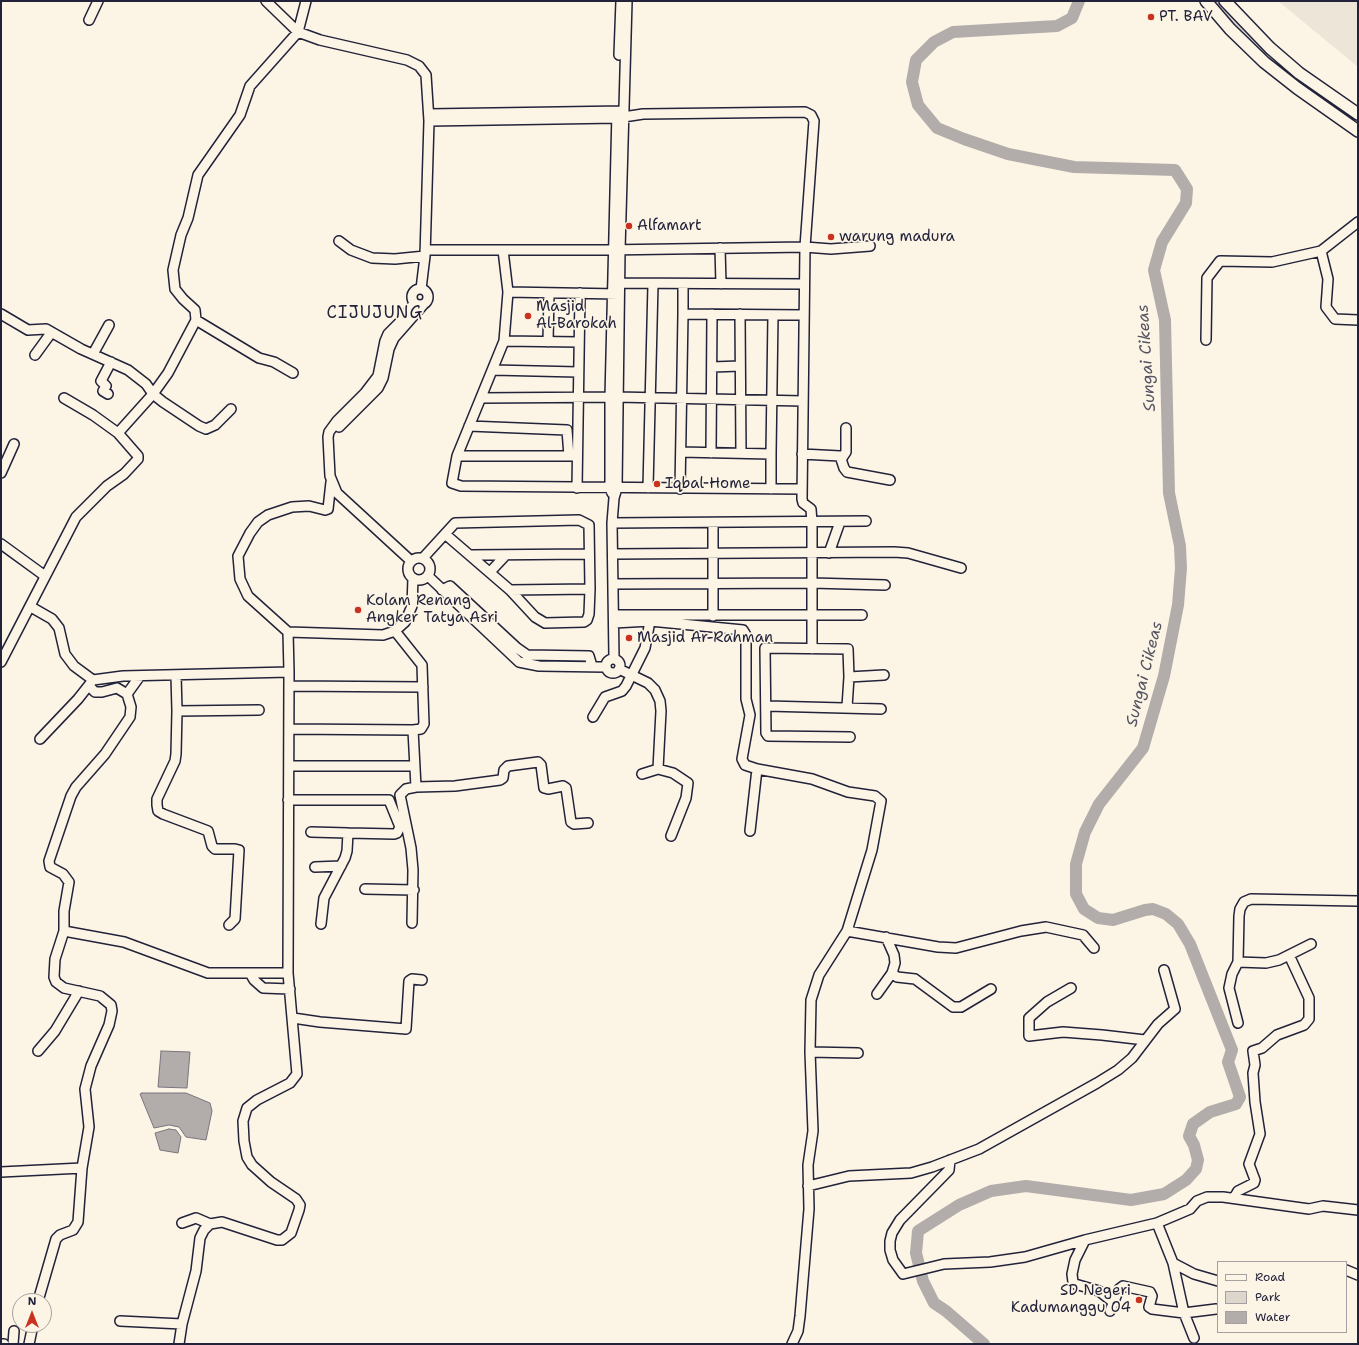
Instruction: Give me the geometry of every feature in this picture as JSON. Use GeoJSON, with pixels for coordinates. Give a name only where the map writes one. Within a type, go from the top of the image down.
{"type":"FeatureCollection","features":[{"type":"Feature","properties":{"kind":"main road"},"geometry":{"type":"LineString","coordinates":[[1206,1],[1230,29],[1264,62],[1358,131]]}},
{"type":"Feature","properties":{"kind":"main road"},"geometry":{"type":"LineString","coordinates":[[1225,1],[1270,48],[1299,73],[1358,114]]}},
{"type":"Feature","properties":{"kind":"street"},"geometry":{"type":"LineString","coordinates":[[89,20],[98,1]]}},
{"type":"Feature","properties":{"kind":"street"},"geometry":{"type":"LineString","coordinates":[[266,1],[298,32],[320,40],[395,56],[414,62],[426,75],[429,118],[425,253],[421,289]]}},
{"type":"Feature","properties":{"kind":"street"},"geometry":{"type":"LineString","coordinates":[[118,432],[153,394],[168,373],[196,320],[195,310],[175,289],[173,270],[181,235],[188,218],[198,175],[240,115],[250,86],[298,32],[306,1]]}},
{"type":"Feature","properties":{"kind":"street"},"geometry":{"type":"LineString","coordinates":[[614,658],[612,523],[614,498],[616,283],[623,26],[621,1]]}},
{"type":"Feature","properties":{"kind":"street"},"geometry":{"type":"LineString","coordinates":[[623,26],[627,1]]}},
{"type":"Feature","properties":{"kind":"street"},"geometry":{"type":"LineString","coordinates":[[429,118],[805,112],[811,115],[814,121],[805,247],[802,502],[811,509],[812,523],[812,649]]}},
{"type":"Feature","properties":{"kind":"street"},"geometry":{"type":"LineString","coordinates":[[1206,340],[1207,278],[1220,261],[1272,262],[1322,251],[1358,222]]}},
{"type":"Feature","properties":{"kind":"street"},"geometry":{"type":"LineString","coordinates":[[340,241],[351,250],[372,258],[395,259],[425,253],[503,250],[805,247],[831,250],[870,246]]}},
{"type":"Feature","properties":{"kind":"street"},"geometry":{"type":"LineString","coordinates":[[720,248],[721,284]]}},
{"type":"Feature","properties":{"kind":"street"},"geometry":{"type":"LineString","coordinates":[[503,250],[508,292],[504,341],[457,456],[452,478],[452,483],[454,485],[577,488],[802,489]]}},
{"type":"Feature","properties":{"kind":"street"},"geometry":{"type":"LineString","coordinates":[[1322,251],[1328,279],[1326,307],[1335,319],[1358,320]]}},
{"type":"Feature","properties":{"kind":"street"},"geometry":{"type":"LineString","coordinates":[[616,283],[804,284]]}},
{"type":"Feature","properties":{"kind":"street"},"geometry":{"type":"LineString","coordinates":[[648,488],[653,284]]}},
{"type":"Feature","properties":{"kind":"street"},"geometry":{"type":"LineString","coordinates":[[680,489],[683,284]]}},
{"type":"Feature","properties":{"kind":"street"},"geometry":{"type":"LineString","coordinates":[[411,561],[337,493],[329,468],[328,437],[333,426],[378,376],[385,341],[388,334],[405,317],[414,303],[412,299],[414,292],[421,289]]}},
{"type":"Feature","properties":{"kind":"street"},"geometry":{"type":"LineString","coordinates":[[329,447],[337,430],[371,395],[382,381],[389,350],[394,338],[428,300],[427,293],[421,289]]}},
{"type":"Feature","properties":{"kind":"street"},"geometry":{"type":"LineString","coordinates":[[508,292],[616,294]]}},
{"type":"Feature","properties":{"kind":"street"},"geometry":{"type":"LineString","coordinates":[[548,342],[549,293]]}},
{"type":"Feature","properties":{"kind":"street"},"geometry":{"type":"LineString","coordinates":[[573,456],[578,398],[580,293]]}},
{"type":"Feature","properties":{"kind":"street"},"geometry":{"type":"LineString","coordinates":[[414,303],[423,305]]}},
{"type":"Feature","properties":{"kind":"street"},"geometry":{"type":"LineString","coordinates":[[1,314],[28,330],[46,329],[93,354],[140,374],[153,394],[199,426],[206,429],[222,420],[231,409]]}},
{"type":"Feature","properties":{"kind":"street"},"geometry":{"type":"LineString","coordinates":[[683,314],[804,315]]}},
{"type":"Feature","properties":{"kind":"street"},"geometry":{"type":"LineString","coordinates":[[712,314],[712,453]]}},
{"type":"Feature","properties":{"kind":"street"},"geometry":{"type":"LineString","coordinates":[[740,314],[741,453]]}},
{"type":"Feature","properties":{"kind":"street"},"geometry":{"type":"LineString","coordinates":[[771,489],[773,315]]}},
{"type":"Feature","properties":{"kind":"street"},"geometry":{"type":"LineString","coordinates":[[196,320],[259,358],[274,362],[293,372]]}},
{"type":"Feature","properties":{"kind":"street"},"geometry":{"type":"LineString","coordinates":[[93,354],[109,325]]}},
{"type":"Feature","properties":{"kind":"street"},"geometry":{"type":"LineString","coordinates":[[35,354],[51,333]]}},
{"type":"Feature","properties":{"kind":"street"},"geometry":{"type":"LineString","coordinates":[[504,341],[579,342]]}},
{"type":"Feature","properties":{"kind":"street"},"geometry":{"type":"LineString","coordinates":[[108,394],[103,391],[106,386],[101,381],[111,362]]}},
{"type":"Feature","properties":{"kind":"street"},"geometry":{"type":"LineString","coordinates":[[712,367],[740,366]]}},
{"type":"Feature","properties":{"kind":"street"},"geometry":{"type":"LineString","coordinates":[[493,370],[578,372]]}},
{"type":"Feature","properties":{"kind":"street"},"geometry":{"type":"LineString","coordinates":[[481,398],[614,397],[803,401]]}},
{"type":"Feature","properties":{"kind":"street"},"geometry":{"type":"LineString","coordinates":[[1,662],[31,607],[45,576],[76,517],[107,486],[124,474],[138,459],[138,456],[118,432],[64,398]]}},
{"type":"Feature","properties":{"kind":"street"},"geometry":{"type":"LineString","coordinates":[[469,426],[567,430],[573,456],[577,488]]}},
{"type":"Feature","properties":{"kind":"street"},"geometry":{"type":"LineString","coordinates":[[846,428],[846,452],[842,458],[844,468],[847,472],[890,480]]}},
{"type":"Feature","properties":{"kind":"street"},"geometry":{"type":"LineString","coordinates":[[1,472],[14,444]]}},
{"type":"Feature","properties":{"kind":"street"},"geometry":{"type":"LineString","coordinates":[[681,452],[771,454]]}},
{"type":"Feature","properties":{"kind":"street"},"geometry":{"type":"LineString","coordinates":[[802,454],[840,456],[842,458]]}},
{"type":"Feature","properties":{"kind":"street"},"geometry":{"type":"LineString","coordinates":[[457,456],[573,456]]}},
{"type":"Feature","properties":{"kind":"street"},"geometry":{"type":"LineString","coordinates":[[332,481],[328,509],[325,510],[309,506],[292,507],[281,509],[268,515],[258,522],[250,533],[238,556],[240,579],[248,596],[288,632],[383,635],[396,631],[405,622],[412,606],[414,578],[408,569],[411,561],[423,558],[455,523],[579,520],[589,525],[590,589],[589,614],[587,620],[584,622],[545,623],[535,617],[510,590],[445,534]]}},
{"type":"Feature","properties":{"kind":"street"},"geometry":{"type":"LineString","coordinates":[[612,523],[713,524],[866,521]]}},
{"type":"Feature","properties":{"kind":"street"},"geometry":{"type":"LineString","coordinates":[[829,553],[840,522]]}},
{"type":"Feature","properties":{"kind":"street"},"geometry":{"type":"LineString","coordinates":[[713,524],[713,616]]}},
{"type":"Feature","properties":{"kind":"street"},"geometry":{"type":"LineString","coordinates":[[1,544],[45,576]]}},
{"type":"Feature","properties":{"kind":"street"},"geometry":{"type":"LineString","coordinates":[[613,554],[908,553],[961,568]]}},
{"type":"Feature","properties":{"kind":"street"},"geometry":{"type":"LineString","coordinates":[[471,555],[505,556],[589,554]]}},
{"type":"Feature","properties":{"kind":"street"},"geometry":{"type":"LineString","coordinates":[[490,572],[505,556]]}},
{"type":"Feature","properties":{"kind":"street"},"geometry":{"type":"LineString","coordinates":[[414,578],[420,580],[428,576],[430,572],[430,564],[423,558]]}},
{"type":"Feature","properties":{"kind":"street"},"geometry":{"type":"LineString","coordinates":[[428,576],[442,590],[502,633],[525,654],[589,656],[592,666]]}},
{"type":"Feature","properties":{"kind":"street"},"geometry":{"type":"LineString","coordinates":[[613,584],[714,585],[812,583],[885,585]]}},
{"type":"Feature","properties":{"kind":"street"},"geometry":{"type":"LineString","coordinates":[[510,590],[590,589]]}},
{"type":"Feature","properties":{"kind":"street"},"geometry":{"type":"LineString","coordinates":[[31,607],[52,619],[59,628],[65,654],[74,666],[91,683],[95,692],[102,692],[117,688],[127,694],[131,707],[130,717],[105,754],[71,796],[49,862],[50,866],[63,874],[69,882],[65,905],[64,930],[55,959],[54,977],[59,986],[100,996],[107,1000],[111,1005],[112,1011],[109,1025],[87,1078],[85,1102],[89,1127],[82,1168],[78,1222],[73,1230],[60,1235],[56,1239],[40,1293]]}},
{"type":"Feature","properties":{"kind":"street"},"geometry":{"type":"LineString","coordinates":[[473,613],[495,640],[519,662],[539,666],[605,666]]}},
{"type":"Feature","properties":{"kind":"street"},"geometry":{"type":"LineString","coordinates":[[614,619],[713,616],[862,615]]}},
{"type":"Feature","properties":{"kind":"street"},"geometry":{"type":"LineString","coordinates":[[614,619],[734,629],[746,632],[746,699],[750,715],[742,759],[745,765],[757,769],[812,779],[848,792],[880,798],[881,804],[872,850],[847,931],[826,963],[811,1000],[810,1052],[813,1131],[808,1165],[808,1209],[800,1316],[798,1331],[792,1344]]}},
{"type":"Feature","properties":{"kind":"street"},"geometry":{"type":"LineString","coordinates":[[593,717],[605,697],[622,691],[632,676],[645,648],[650,621]]}},
{"type":"Feature","properties":{"kind":"street"},"geometry":{"type":"LineString","coordinates":[[289,729],[422,729],[424,724],[424,687],[421,662],[396,631]]}},
{"type":"Feature","properties":{"kind":"street"},"geometry":{"type":"LineString","coordinates":[[179,1344],[182,1324],[196,1271],[202,1234],[210,1224],[216,1222],[228,1224],[277,1240],[287,1238],[299,1210],[298,1202],[271,1182],[252,1165],[245,1150],[243,1121],[244,1114],[251,1103],[290,1083],[296,1078],[297,1069],[288,973],[288,632]]}},
{"type":"Feature","properties":{"kind":"street"},"geometry":{"type":"LineString","coordinates":[[495,640],[502,633]]}},
{"type":"Feature","properties":{"kind":"street"},"geometry":{"type":"LineString","coordinates":[[847,706],[849,677],[848,649],[762,648],[767,706],[766,733],[768,736],[850,737]]}},
{"type":"Feature","properties":{"kind":"street"},"geometry":{"type":"LineString","coordinates":[[539,655],[539,666]]}},
{"type":"Feature","properties":{"kind":"street"},"geometry":{"type":"LineString","coordinates":[[605,666],[606,662],[614,658]]}},
{"type":"Feature","properties":{"kind":"street"},"geometry":{"type":"LineString","coordinates":[[605,666],[607,671],[616,673],[619,669],[620,662],[614,658]]}},
{"type":"Feature","properties":{"kind":"street"},"geometry":{"type":"LineString","coordinates":[[619,669],[648,684],[655,690],[660,701],[658,769]]}},
{"type":"Feature","properties":{"kind":"street"},"geometry":{"type":"LineString","coordinates":[[40,739],[91,683],[112,676],[289,672]]}},
{"type":"Feature","properties":{"kind":"street"},"geometry":{"type":"LineString","coordinates":[[176,675],[177,746],[175,761],[157,799],[158,811],[208,831],[212,846],[215,849],[239,850],[235,919],[229,925]]}},
{"type":"Feature","properties":{"kind":"street"},"geometry":{"type":"LineString","coordinates":[[849,677],[884,675]]}},
{"type":"Feature","properties":{"kind":"street"},"geometry":{"type":"LineString","coordinates":[[127,694],[140,676]]}},
{"type":"Feature","properties":{"kind":"street"},"geometry":{"type":"LineString","coordinates":[[289,686],[424,687]]}},
{"type":"Feature","properties":{"kind":"street"},"geometry":{"type":"LineString","coordinates":[[767,706],[847,706],[882,709]]}},
{"type":"Feature","properties":{"kind":"street"},"geometry":{"type":"LineString","coordinates":[[177,711],[258,710]]}},
{"type":"Feature","properties":{"kind":"street"},"geometry":{"type":"LineString","coordinates":[[414,730],[414,766],[416,787]]}},
{"type":"Feature","properties":{"kind":"street"},"geometry":{"type":"LineString","coordinates":[[412,923],[414,890],[411,848],[400,795],[406,789],[416,787],[455,786],[500,780],[503,778],[504,770],[508,766],[538,762],[541,765],[544,788],[548,789],[563,786],[566,788],[572,823],[588,823]]}},
{"type":"Feature","properties":{"kind":"street"},"geometry":{"type":"LineString","coordinates":[[289,766],[414,766]]}},
{"type":"Feature","properties":{"kind":"street"},"geometry":{"type":"LineString","coordinates":[[642,774],[658,769],[673,773],[688,783],[686,798],[671,836]]}},
{"type":"Feature","properties":{"kind":"street"},"geometry":{"type":"LineString","coordinates":[[750,831],[757,769]]}},
{"type":"Feature","properties":{"kind":"street"},"geometry":{"type":"LineString","coordinates":[[288,800],[388,799],[391,802],[400,826],[397,833],[394,834],[311,832]]}},
{"type":"Feature","properties":{"kind":"street"},"geometry":{"type":"LineString","coordinates":[[321,924],[324,898],[341,866],[347,851],[348,834]]}},
{"type":"Feature","properties":{"kind":"street"},"geometry":{"type":"LineString","coordinates":[[315,867],[341,866]]}},
{"type":"Feature","properties":{"kind":"street"},"geometry":{"type":"LineString","coordinates":[[365,889],[414,890]]}},
{"type":"Feature","properties":{"kind":"street"},"geometry":{"type":"LineString","coordinates":[[1238,1023],[1229,988],[1232,974],[1238,962],[1239,916],[1240,909],[1244,902],[1251,899],[1358,901]]}},
{"type":"Feature","properties":{"kind":"street"},"geometry":{"type":"LineString","coordinates":[[847,931],[938,947],[959,948],[1021,931],[1046,927],[1083,935],[1094,948]]}},
{"type":"Feature","properties":{"kind":"street"},"geometry":{"type":"LineString","coordinates":[[64,930],[124,942],[208,973],[288,973]]}},
{"type":"Feature","properties":{"kind":"street"},"geometry":{"type":"LineString","coordinates":[[877,994],[892,973],[894,955],[886,937]]}},
{"type":"Feature","properties":{"kind":"street"},"geometry":{"type":"LineString","coordinates":[[1238,962],[1266,963],[1289,955],[1311,944]]}},
{"type":"Feature","properties":{"kind":"street"},"geometry":{"type":"LineString","coordinates":[[1234,1198],[1238,1191],[1254,1183],[1255,1180],[1249,1164],[1260,1134],[1255,1102],[1253,1073],[1256,1064],[1253,1051],[1262,1048],[1277,1035],[1304,1025],[1309,1019],[1309,998],[1289,955]]}},
{"type":"Feature","properties":{"kind":"street"},"geometry":{"type":"LineString","coordinates":[[808,1186],[849,1176],[911,1173],[950,1160],[979,1149],[1097,1083],[1118,1070],[1132,1058],[1158,1024],[1175,1010],[1164,970]]}},
{"type":"Feature","properties":{"kind":"street"},"geometry":{"type":"LineString","coordinates":[[250,973],[254,980],[264,988],[290,989]]}},
{"type":"Feature","properties":{"kind":"street"},"geometry":{"type":"LineString","coordinates":[[892,973],[897,977],[915,979],[953,1007],[961,1007],[991,989]]}},
{"type":"Feature","properties":{"kind":"street"},"geometry":{"type":"LineString","coordinates":[[293,1018],[331,1024],[406,1029],[409,981],[411,979],[422,980]]}},
{"type":"Feature","properties":{"kind":"street"},"geometry":{"type":"LineString","coordinates":[[1071,988],[1047,1002],[1029,1018],[1029,1036],[1052,1032],[1070,1032],[1145,1040]]}},
{"type":"Feature","properties":{"kind":"street"},"geometry":{"type":"LineString","coordinates":[[38,1051],[55,1031],[80,992]]}},
{"type":"Feature","properties":{"kind":"street"},"geometry":{"type":"LineString","coordinates":[[810,1052],[858,1053]]}},
{"type":"Feature","properties":{"kind":"street"},"geometry":{"type":"LineString","coordinates":[[950,1160],[949,1170],[900,1220],[892,1233],[890,1241],[893,1260],[901,1273],[956,1263],[990,1262],[1025,1257],[1085,1240],[1157,1223],[1190,1209],[1198,1200],[1215,1197],[1234,1198],[1309,1210],[1323,1206],[1358,1210]]}},
{"type":"Feature","properties":{"kind":"street"},"geometry":{"type":"LineString","coordinates":[[1,1172],[82,1168]]}},
{"type":"Feature","properties":{"kind":"street"},"geometry":{"type":"LineString","coordinates":[[182,1223],[196,1218],[210,1224]]}},
{"type":"Feature","properties":{"kind":"street"},"geometry":{"type":"LineString","coordinates":[[1157,1223],[1173,1262],[1184,1313],[1194,1338]]}},
{"type":"Feature","properties":{"kind":"street"},"geometry":{"type":"LineString","coordinates":[[1085,1240],[1075,1260],[1072,1274],[1073,1282],[1099,1291],[1111,1307],[1119,1289],[1126,1286],[1150,1292],[1152,1296],[1149,1305],[1150,1309],[1184,1313],[1216,1309]]}},
{"type":"Feature","properties":{"kind":"street"},"geometry":{"type":"LineString","coordinates":[[1173,1262],[1194,1274],[1217,1281]]}},
{"type":"Feature","properties":{"kind":"street"},"geometry":{"type":"LineString","coordinates":[[1347,1270],[1358,1275]]}},
{"type":"Feature","properties":{"kind":"street"},"geometry":{"type":"LineString","coordinates":[[120,1321],[182,1324]]}},
{"type":"Feature","properties":{"kind":"street"},"geometry":{"type":"LineString","coordinates":[[13,1344],[14,1333]]}},
{"type":"Feature","properties":{"kind":"street"},"geometry":{"type":"LineString","coordinates":[[29,1344],[31,1333]]}},
{"type":"Feature","properties":{"kind":"shaded area"},"geometry":{"type":"Polygon","coordinates":[[[1278,1],[1358,1],[1358,67],[1278,1]]]}},
{"type":"Feature","properties":{"kind":"green space"},"geometry":{"type":"Polygon","coordinates":[[[1206,1],[1225,1],[1270,48],[1358,114],[1358,131],[1297,88],[1206,1]]]}},
{"type":"Feature","properties":{"kind":"water"},"geometry":{"type":"Polygon","coordinates":[[[161,1051],[190,1052],[187,1088],[158,1087],[161,1051]]]}},
{"type":"Feature","properties":{"kind":"water"},"geometry":{"type":"Polygon","coordinates":[[[186,1093],[210,1103],[212,1111],[206,1140],[186,1137],[179,1127],[169,1125],[154,1128],[140,1094],[186,1093]]]}},
{"type":"Feature","properties":{"kind":"water"},"geometry":{"type":"Polygon","coordinates":[[[169,1129],[176,1130],[181,1137],[178,1153],[160,1150],[155,1133],[169,1129]]]}},
{"type":"Feature","properties":{"kind":"waterway","name":"Sungai Cikeas"},"geometry":{"type":"LineString","coordinates":[[984,1344],[946,1311],[934,1303],[923,1281],[916,1253],[918,1231],[959,1205],[991,1191],[1026,1186],[1131,1200],[1164,1194],[1186,1180],[1196,1169],[1198,1160],[1194,1145],[1189,1136],[1193,1124],[1210,1112],[1236,1104],[1240,1097],[1228,1062],[1232,1050],[1190,944],[1178,924],[1166,914],[1153,909],[1113,920],[1098,918],[1084,909],[1076,894],[1076,864],[1085,832],[1099,804],[1143,748],[1164,676],[1178,605],[1181,568],[1180,546],[1169,493],[1165,320],[1154,270],[1162,242],[1186,203],[1187,189],[1175,170],[1074,167],[1008,154],[964,139],[937,128],[918,105],[912,82],[916,60],[934,42],[953,32],[1057,26],[1072,18],[1079,1]]}},
{"type":"Feature","properties":{"kind":"place","name":"PT. BAV"},"geometry":{"type":"Point","coordinates":[1151,17]}},
{"type":"Feature","properties":{"kind":"place","name":"Alfamart"},"geometry":{"type":"Point","coordinates":[629,226]}},
{"type":"Feature","properties":{"kind":"place","name":"warung madura"},"geometry":{"type":"Point","coordinates":[831,237]}},
{"type":"Feature","properties":{"kind":"place","name":"Masjid Al-Barokah"},"geometry":{"type":"Point","coordinates":[528,316]}},
{"type":"Feature","properties":{"kind":"place","name":"Iqbal Home"},"geometry":{"type":"Point","coordinates":[657,484]}},
{"type":"Feature","properties":{"kind":"place","name":"Kolam Renang Angker Tatya Asri"},"geometry":{"type":"Point","coordinates":[358,610]}},
{"type":"Feature","properties":{"kind":"place","name":"Masjid Ar-Rahman"},"geometry":{"type":"Point","coordinates":[629,638]}},
{"type":"Feature","properties":{"kind":"place","name":"SD Negeri Kadumanggu 04"},"geometry":{"type":"Point","coordinates":[1139,1300]}},
{"type":"Feature","properties":{"kind":"district","name":"CIJUJUNG"},"geometry":{"type":"Point","coordinates":[375,314]}}]}
